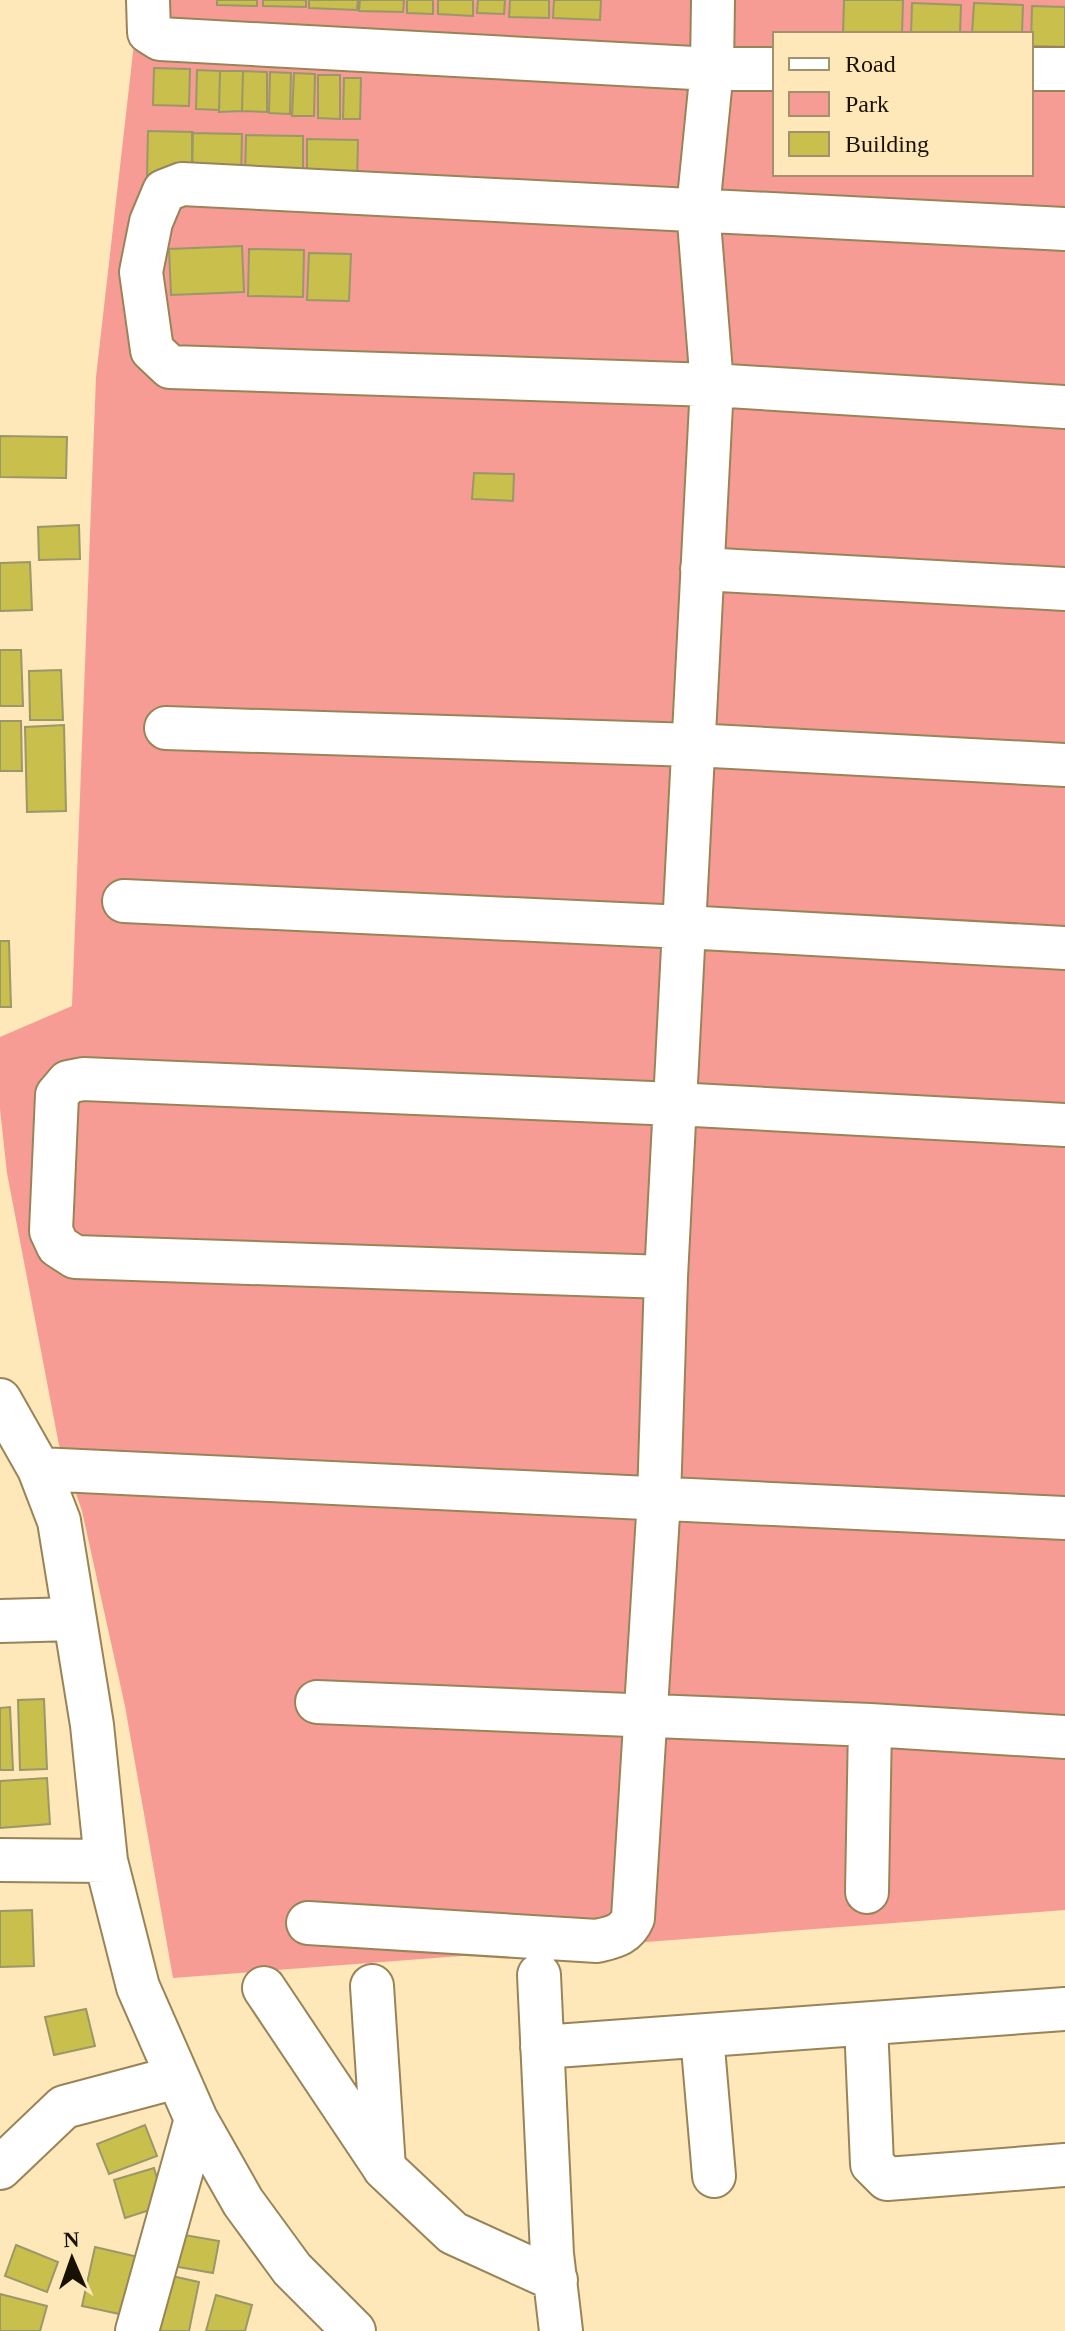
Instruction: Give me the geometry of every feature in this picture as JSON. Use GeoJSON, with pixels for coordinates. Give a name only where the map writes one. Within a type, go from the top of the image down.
{"type":"FeatureCollection","features":[{"type":"Feature","properties":{"kind":"street"},"geometry":{"type":"LineString","coordinates":[[148,0],[149,32],[160,39],[712,69],[773,69]]}},
{"type":"Feature","properties":{"kind":"street"},"geometry":{"type":"LineString","coordinates":[[308,1923],[597,1941],[618,1936],[629,1928],[633,1918],[659,1499],[666,1277],[712,385],[698,209],[712,69],[713,0]]}},
{"type":"Feature","properties":{"kind":"street"},"geometry":{"type":"LineString","coordinates":[[1033,69],[1065,69]]}},
{"type":"Feature","properties":{"kind":"street"},"geometry":{"type":"LineString","coordinates":[[1065,229],[182,184],[164,191],[151,222],[141,272],[152,350],[170,367],[712,385],[1065,407]]}},
{"type":"Feature","properties":{"kind":"street"},"geometry":{"type":"LineString","coordinates":[[702,569],[1065,589]]}},
{"type":"Feature","properties":{"kind":"street"},"geometry":{"type":"LineString","coordinates":[[166,728],[693,745],[1065,765]]}},
{"type":"Feature","properties":{"kind":"street"},"geometry":{"type":"LineString","coordinates":[[124,901],[1065,948]]}},
{"type":"Feature","properties":{"kind":"street"},"geometry":{"type":"LineString","coordinates":[[666,1277],[75,1257],[58,1246],[51,1231],[57,1095],[68,1082],[83,1079],[675,1104],[1065,1125]]}},
{"type":"Feature","properties":{"kind":"street"},"geometry":{"type":"LineString","coordinates":[[0,1400],[39,1469],[59,1521],[92,1725],[106,1861],[138,1987],[196,2119],[243,2202],[292,2269],[354,2331]]}},
{"type":"Feature","properties":{"kind":"street"},"geometry":{"type":"LineString","coordinates":[[39,1469],[1065,1518]]}},
{"type":"Feature","properties":{"kind":"street"},"geometry":{"type":"LineString","coordinates":[[0,1621],[75,1619]]}},
{"type":"Feature","properties":{"kind":"street"},"geometry":{"type":"LineString","coordinates":[[317,1702],[870,1725],[1065,1737]]}},
{"type":"Feature","properties":{"kind":"street"},"geometry":{"type":"LineString","coordinates":[[867,1892],[870,1725]]}},
{"type":"Feature","properties":{"kind":"street"},"geometry":{"type":"LineString","coordinates":[[0,1860],[106,1861]]}},
{"type":"Feature","properties":{"kind":"street"},"geometry":{"type":"LineString","coordinates":[[539,1975],[552,2254],[561,2331]]}},
{"type":"Feature","properties":{"kind":"street"},"geometry":{"type":"LineString","coordinates":[[372,1986],[385,2169]]}},
{"type":"Feature","properties":{"kind":"street"},"geometry":{"type":"LineString","coordinates":[[264,1988],[385,2169],[453,2233],[556,2280]]}},
{"type":"Feature","properties":{"kind":"street"},"geometry":{"type":"LineString","coordinates":[[542,2047],[1065,2009]]}},
{"type":"Feature","properties":{"kind":"street"},"geometry":{"type":"LineString","coordinates":[[866,2024],[872,2164],[887,2179],[1065,2165]]}},
{"type":"Feature","properties":{"kind":"street"},"geometry":{"type":"LineString","coordinates":[[702,2036],[714,2176]]}},
{"type":"Feature","properties":{"kind":"street"},"geometry":{"type":"LineString","coordinates":[[0,2168],[64,2107],[177,2077]]}},
{"type":"Feature","properties":{"kind":"street"},"geometry":{"type":"LineString","coordinates":[[137,2331],[196,2119]]}},
{"type":"Feature","properties":{"kind":"green space"},"geometry":{"type":"Polygon","coordinates":[[[139,0],[1065,0],[1065,1910],[173,1978],[125,1706],[82,1511],[59,1445],[7,1173],[0,1109],[0,1037],[72,1006],[96,377],[139,0]]]}},
{"type":"Feature","properties":{"kind":"building"},"geometry":{"type":"Polygon","coordinates":[[[217,0],[257,0],[257,6],[217,5],[217,0]]]}},
{"type":"Feature","properties":{"kind":"building"},"geometry":{"type":"Polygon","coordinates":[[[263,0],[306,0],[306,7],[263,6],[263,0]]]}},
{"type":"Feature","properties":{"kind":"building"},"geometry":{"type":"Polygon","coordinates":[[[309,0],[358,0],[357,10],[309,8],[309,0]]]}},
{"type":"Feature","properties":{"kind":"building"},"geometry":{"type":"Polygon","coordinates":[[[360,0],[404,0],[403,12],[359,11],[360,0]]]}},
{"type":"Feature","properties":{"kind":"building"},"geometry":{"type":"Polygon","coordinates":[[[407,0],[433,0],[433,14],[407,13],[407,0]]]}},
{"type":"Feature","properties":{"kind":"building"},"geometry":{"type":"Polygon","coordinates":[[[438,0],[473,0],[473,16],[438,14],[438,0]]]}},
{"type":"Feature","properties":{"kind":"building"},"geometry":{"type":"Polygon","coordinates":[[[478,0],[505,0],[504,14],[477,13],[478,0]]]}},
{"type":"Feature","properties":{"kind":"building"},"geometry":{"type":"Polygon","coordinates":[[[510,0],[549,0],[549,18],[509,17],[510,0]]]}},
{"type":"Feature","properties":{"kind":"building"},"geometry":{"type":"Polygon","coordinates":[[[554,0],[601,0],[600,20],[553,18],[554,0]]]}},
{"type":"Feature","properties":{"kind":"building"},"geometry":{"type":"Polygon","coordinates":[[[844,0],[903,0],[902,32],[843,32],[844,0]]]}},
{"type":"Feature","properties":{"kind":"building"},"geometry":{"type":"Polygon","coordinates":[[[912,3],[961,5],[960,32],[911,32],[912,3]]]}},
{"type":"Feature","properties":{"kind":"building"},"geometry":{"type":"Polygon","coordinates":[[[974,3],[1023,5],[1022,32],[972,32],[974,3]]]}},
{"type":"Feature","properties":{"kind":"building"},"geometry":{"type":"Polygon","coordinates":[[[1032,6],[1065,7],[1065,47],[1033,46],[1032,6]]]}},
{"type":"Feature","properties":{"kind":"building"},"geometry":{"type":"Polygon","coordinates":[[[154,68],[190,69],[189,106],[153,105],[154,68]]]}},
{"type":"Feature","properties":{"kind":"building"},"geometry":{"type":"Polygon","coordinates":[[[197,70],[220,71],[219,110],[196,109],[197,70]]]}},
{"type":"Feature","properties":{"kind":"building"},"geometry":{"type":"Polygon","coordinates":[[[220,71],[243,71],[242,111],[219,112],[220,71]]]}},
{"type":"Feature","properties":{"kind":"building"},"geometry":{"type":"Polygon","coordinates":[[[243,71],[267,72],[267,112],[242,111],[243,71]]]}},
{"type":"Feature","properties":{"kind":"building"},"geometry":{"type":"Polygon","coordinates":[[[270,72],[291,73],[290,114],[269,113],[270,72]]]}},
{"type":"Feature","properties":{"kind":"building"},"geometry":{"type":"Polygon","coordinates":[[[294,73],[315,74],[314,116],[292,116],[294,73]]]}},
{"type":"Feature","properties":{"kind":"building"},"geometry":{"type":"Polygon","coordinates":[[[318,75],[340,75],[340,119],[318,118],[318,75]]]}},
{"type":"Feature","properties":{"kind":"building"},"geometry":{"type":"Polygon","coordinates":[[[344,78],[361,78],[360,119],[343,119],[344,78]]]}},
{"type":"Feature","properties":{"kind":"building"},"geometry":{"type":"Polygon","coordinates":[[[148,131],[193,132],[192,177],[147,177],[148,131]]]}},
{"type":"Feature","properties":{"kind":"building"},"geometry":{"type":"Polygon","coordinates":[[[192,133],[242,134],[241,179],[192,178],[192,133]]]}},
{"type":"Feature","properties":{"kind":"building"},"geometry":{"type":"Polygon","coordinates":[[[246,135],[303,136],[303,182],[245,181],[246,135]]]}},
{"type":"Feature","properties":{"kind":"building"},"geometry":{"type":"Polygon","coordinates":[[[307,139],[358,140],[357,185],[307,184],[307,139]]]}},
{"type":"Feature","properties":{"kind":"building"},"geometry":{"type":"Polygon","coordinates":[[[242,246],[244,292],[171,295],[169,249],[242,246]]]}},
{"type":"Feature","properties":{"kind":"building"},"geometry":{"type":"Polygon","coordinates":[[[249,249],[304,250],[303,297],[248,296],[249,249]]]}},
{"type":"Feature","properties":{"kind":"building"},"geometry":{"type":"Polygon","coordinates":[[[309,253],[351,254],[349,301],[307,300],[309,253]]]}},
{"type":"Feature","properties":{"kind":"building"},"geometry":{"type":"Polygon","coordinates":[[[0,436],[67,437],[66,478],[0,477],[0,436]]]}},
{"type":"Feature","properties":{"kind":"building"},"geometry":{"type":"Polygon","coordinates":[[[474,473],[514,474],[513,501],[472,499],[474,473]]]}},
{"type":"Feature","properties":{"kind":"building"},"geometry":{"type":"Polygon","coordinates":[[[79,525],[80,559],[39,560],[38,527],[79,525]]]}},
{"type":"Feature","properties":{"kind":"building"},"geometry":{"type":"Polygon","coordinates":[[[30,562],[32,610],[0,611],[0,563],[30,562]]]}},
{"type":"Feature","properties":{"kind":"building"},"geometry":{"type":"Polygon","coordinates":[[[0,650],[21,650],[23,706],[0,706],[0,650]]]}},
{"type":"Feature","properties":{"kind":"building"},"geometry":{"type":"Polygon","coordinates":[[[61,670],[63,720],[30,720],[29,671],[61,670]]]}},
{"type":"Feature","properties":{"kind":"building"},"geometry":{"type":"Polygon","coordinates":[[[0,721],[21,721],[22,771],[0,771],[0,721]]]}},
{"type":"Feature","properties":{"kind":"building"},"geometry":{"type":"Polygon","coordinates":[[[64,725],[66,811],[27,812],[25,727],[64,725]]]}},
{"type":"Feature","properties":{"kind":"building"},"geometry":{"type":"Polygon","coordinates":[[[0,941],[9,941],[11,1007],[0,1007],[0,941]]]}},
{"type":"Feature","properties":{"kind":"building"},"geometry":{"type":"Polygon","coordinates":[[[44,1699],[47,1769],[20,1770],[18,1700],[44,1699]]]}},
{"type":"Feature","properties":{"kind":"building"},"geometry":{"type":"Polygon","coordinates":[[[10,1707],[13,1770],[0,1770],[0,1708],[10,1707]]]}},
{"type":"Feature","properties":{"kind":"building"},"geometry":{"type":"Polygon","coordinates":[[[47,1778],[50,1824],[0,1828],[0,1781],[47,1778]]]}},
{"type":"Feature","properties":{"kind":"building"},"geometry":{"type":"Polygon","coordinates":[[[32,1910],[34,1966],[0,1967],[0,1911],[32,1910]]]}},
{"type":"Feature","properties":{"kind":"building"},"geometry":{"type":"Polygon","coordinates":[[[86,2009],[95,2046],[54,2055],[45,2017],[86,2009]]]}},
{"type":"Feature","properties":{"kind":"building"},"geometry":{"type":"Polygon","coordinates":[[[145,2125],[157,2156],[109,2174],[97,2144],[145,2125]]]}},
{"type":"Feature","properties":{"kind":"building"},"geometry":{"type":"Polygon","coordinates":[[[154,2168],[165,2205],[125,2218],[114,2180],[154,2168]]]}},
{"type":"Feature","properties":{"kind":"building"},"geometry":{"type":"Polygon","coordinates":[[[173,2233],[219,2241],[213,2273],[167,2265],[173,2233]]]}},
{"type":"Feature","properties":{"kind":"building"},"geometry":{"type":"Polygon","coordinates":[[[16,2245],[58,2262],[47,2292],[5,2276],[16,2245]]]}},
{"type":"Feature","properties":{"kind":"building"},"geometry":{"type":"Polygon","coordinates":[[[95,2247],[151,2260],[138,2318],[82,2306],[95,2247]]]}},
{"type":"Feature","properties":{"kind":"building"},"geometry":{"type":"Polygon","coordinates":[[[163,2274],[199,2282],[189,2331],[151,2331],[163,2274]]]}},
{"type":"Feature","properties":{"kind":"building"},"geometry":{"type":"Polygon","coordinates":[[[0,2294],[47,2306],[40,2331],[0,2331],[0,2294]]]}},
{"type":"Feature","properties":{"kind":"building"},"geometry":{"type":"Polygon","coordinates":[[[216,2295],[252,2305],[245,2331],[206,2331],[216,2295]]]}}]}
